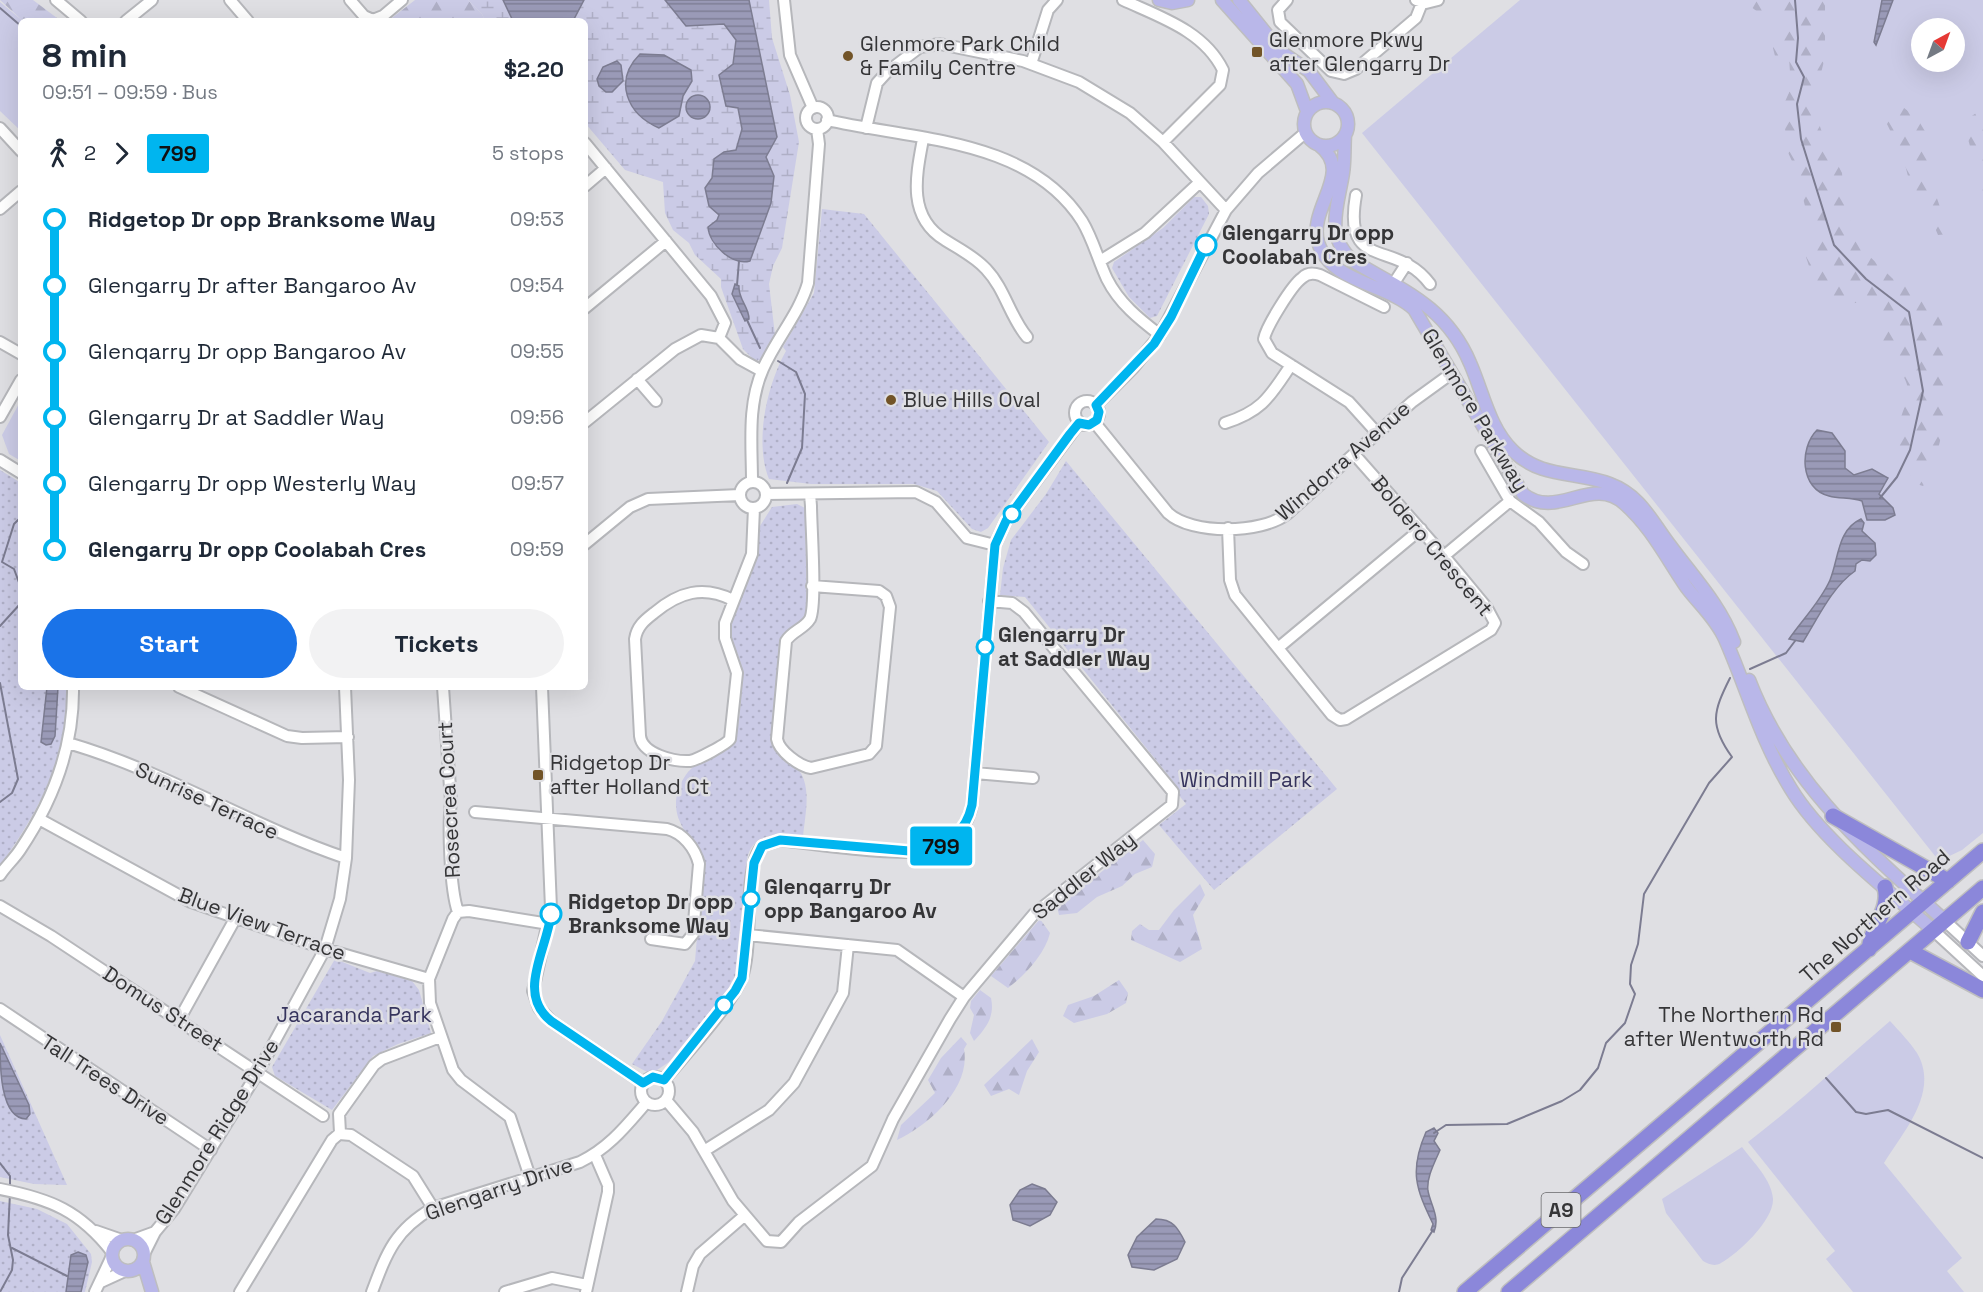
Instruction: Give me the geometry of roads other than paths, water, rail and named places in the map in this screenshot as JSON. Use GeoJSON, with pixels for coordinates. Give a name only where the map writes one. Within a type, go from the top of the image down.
{"type":"FeatureCollection","features":[{"type":"Feature","properties":{"kind":"highway"},"geometry":{"type":"LineString","coordinates":[[1833,816],[1948,881]]}},
{"type":"Feature","properties":{"kind":"highway","name":"The Northern Road"},"geometry":{"type":"LineString","coordinates":[[1465,1292],[1983,851]]}},
{"type":"Feature","properties":{"kind":"highway"},"geometry":{"type":"LineString","coordinates":[[1869,949],[1870,934],[1888,902],[1885,887]]}},
{"type":"Feature","properties":{"kind":"highway","name":"A9"},"geometry":{"type":"LineString","coordinates":[[1509,1292],[1983,888]]}},
{"type":"Feature","properties":{"kind":"highway"},"geometry":{"type":"LineString","coordinates":[[1968,942],[1983,912]]}},
{"type":"Feature","properties":{"kind":"highway"},"geometry":{"type":"LineString","coordinates":[[1910,951],[1983,990]]}},
{"type":"Feature","properties":{"kind":"main road"},"geometry":{"type":"LineString","coordinates":[[1159,0],[1172,3],[1188,0]]}},
{"type":"Feature","properties":{"kind":"main road"},"geometry":{"type":"LineString","coordinates":[[1221,0],[1297,84],[1308,111]]}},
{"type":"Feature","properties":{"kind":"main road"},"geometry":{"type":"LineString","coordinates":[[1239,0],[1278,48],[1309,71],[1347,118],[1345,135],[1336,144],[1319,145],[1305,133],[1304,122],[1308,111],[1317,104],[1334,103]]}},
{"type":"Feature","properties":{"kind":"main road","name":"Glenmore Parkway"},"geometry":{"type":"LineString","coordinates":[[1345,135],[1344,169],[1334,220],[1335,236],[1341,248],[1353,261],[1421,299],[1441,317],[1468,358],[1484,416],[1517,487],[1527,498],[1550,504],[1601,492],[1614,496],[1627,505],[1651,531],[1686,586],[1718,627],[1738,661]]}},
{"type":"Feature","properties":{"kind":"main road","name":"Glenmore Parkway"},"geometry":{"type":"LineString","coordinates":[[1319,145],[1330,155],[1334,168],[1317,226],[1318,240],[1323,254],[1340,270],[1400,299],[1414,309],[1452,373],[1510,448],[1529,464],[1557,474],[1608,483],[1628,493],[1645,508],[1668,543],[1715,603],[1747,685],[1765,743],[1791,790],[1827,833],[1885,887],[1918,907]]}},
{"type":"Feature","properties":{"kind":"main road","name":"Glenmore Parkway"},"geometry":{"type":"LineString","coordinates":[[1747,685],[1786,753],[1833,816],[1918,907],[1939,925]]}},
{"type":"Feature","properties":{"kind":"main road"},"geometry":{"type":"LineString","coordinates":[[146,1292],[129,1271],[117,1266],[112,1254],[128,1240],[141,1245],[152,1292]]}},
{"type":"Feature","properties":{"kind":"main road"},"geometry":{"type":"LineString","coordinates":[[129,1271],[144,1258]]}},
{"type":"Feature","properties":{"kind":"street"},"geometry":{"type":"LineString","coordinates":[[56,0],[77,18]]}},
{"type":"Feature","properties":{"kind":"street"},"geometry":{"type":"LineString","coordinates":[[130,18],[152,0]]}},
{"type":"Feature","properties":{"kind":"street"},"geometry":{"type":"LineString","coordinates":[[230,0],[245,18]]}},
{"type":"Feature","properties":{"kind":"street"},"geometry":{"type":"LineString","coordinates":[[350,0],[367,18]]}},
{"type":"Feature","properties":{"kind":"street"},"geometry":{"type":"LineString","coordinates":[[379,18],[402,0]]}},
{"type":"Feature","properties":{"kind":"street"},"geometry":{"type":"LineString","coordinates":[[784,0],[790,55],[813,108]]}},
{"type":"Feature","properties":{"kind":"street"},"geometry":{"type":"LineString","coordinates":[[1031,64],[1048,10],[1057,0]]}},
{"type":"Feature","properties":{"kind":"street"},"geometry":{"type":"LineString","coordinates":[[1123,0],[1189,32],[1201,42],[1223,70],[1223,80],[1218,87],[1163,142]]}},
{"type":"Feature","properties":{"kind":"street"},"geometry":{"type":"LineString","coordinates":[[1287,0],[1278,10],[1280,22],[1331,71],[1340,74],[1356,69],[1414,20],[1419,1],[1438,0]]}},
{"type":"Feature","properties":{"kind":"street"},"geometry":{"type":"LineString","coordinates":[[866,128],[873,92],[880,79],[911,52],[924,45],[939,44],[1031,64],[1095,91],[1130,113],[1163,142],[1226,210]]}},
{"type":"Feature","properties":{"kind":"street"},"geometry":{"type":"LineString","coordinates":[[813,108],[824,110],[827,120],[824,126],[817,129],[810,127],[806,122],[807,112],[813,108]]}},
{"type":"Feature","properties":{"kind":"street"},"geometry":{"type":"LineString","coordinates":[[827,120],[992,153],[1035,174],[1072,207],[1088,232],[1107,279],[1122,301],[1160,334]]}},
{"type":"Feature","properties":{"kind":"street"},"geometry":{"type":"LineString","coordinates":[[0,128],[18,148]]}},
{"type":"Feature","properties":{"kind":"street"},"geometry":{"type":"LineString","coordinates":[[752,482],[751,417],[762,371],[804,296],[808,284],[819,144],[817,129]]}},
{"type":"Feature","properties":{"kind":"street"},"geometry":{"type":"LineString","coordinates":[[1096,405],[1133,368],[1160,334],[1226,210],[1258,173],[1305,133]]}},
{"type":"Feature","properties":{"kind":"street"},"geometry":{"type":"LineString","coordinates":[[923,139],[915,185],[922,216],[934,232],[986,269],[1005,296],[1027,337]]}},
{"type":"Feature","properties":{"kind":"street"},"geometry":{"type":"LineString","coordinates":[[588,147],[711,296],[725,323],[719,338]]}},
{"type":"Feature","properties":{"kind":"street"},"geometry":{"type":"LineString","coordinates":[[588,183],[606,168]]}},
{"type":"Feature","properties":{"kind":"street"},"geometry":{"type":"LineString","coordinates":[[1100,261],[1145,233],[1200,182]]}},
{"type":"Feature","properties":{"kind":"street"},"geometry":{"type":"LineString","coordinates":[[0,209],[18,194]]}},
{"type":"Feature","properties":{"kind":"street"},"geometry":{"type":"LineString","coordinates":[[1356,195],[1352,224],[1365,246],[1375,253],[1392,256],[1421,271],[1430,284]]}},
{"type":"Feature","properties":{"kind":"street"},"geometry":{"type":"LineString","coordinates":[[588,306],[666,241]]}},
{"type":"Feature","properties":{"kind":"street"},"geometry":{"type":"LineString","coordinates":[[1394,283],[1407,263]]}},
{"type":"Feature","properties":{"kind":"street"},"geometry":{"type":"LineString","coordinates":[[1377,433],[1349,402],[1269,349],[1265,335],[1304,276],[1320,275],[1384,308]]}},
{"type":"Feature","properties":{"kind":"street"},"geometry":{"type":"LineString","coordinates":[[588,420],[684,342],[701,335],[719,338],[740,359],[762,371]]}},
{"type":"Feature","properties":{"kind":"street"},"geometry":{"type":"LineString","coordinates":[[0,342],[18,352]]}},
{"type":"Feature","properties":{"kind":"street"},"geometry":{"type":"LineString","coordinates":[[1225,423],[1260,408],[1291,365]]}},
{"type":"Feature","properties":{"kind":"street","name":"Windorra Avenue"},"geometry":{"type":"LineString","coordinates":[[1095,423],[1173,518],[1197,528],[1228,528],[1265,524],[1279,519],[1412,402],[1452,373]]}},
{"type":"Feature","properties":{"kind":"street"},"geometry":{"type":"LineString","coordinates":[[638,379],[656,401]]}},
{"type":"Feature","properties":{"kind":"street"},"geometry":{"type":"LineString","coordinates":[[0,417],[18,385]]}},
{"type":"Feature","properties":{"kind":"street"},"geometry":{"type":"LineString","coordinates":[[1085,401],[1096,405],[1099,416],[1095,423],[1089,425],[1079,423],[1075,416],[1078,405],[1085,401]]}},
{"type":"Feature","properties":{"kind":"street"},"geometry":{"type":"LineString","coordinates":[[664,1080],[738,987],[745,966],[754,863],[758,851],[765,844],[780,840],[915,852],[938,848],[956,836],[968,819],[975,773],[995,545],[1006,521],[1079,423]]}},
{"type":"Feature","properties":{"kind":"street"},"geometry":{"type":"LineString","coordinates":[[1481,451],[1510,501],[1539,522],[1566,552],[1583,564]]}},
{"type":"Feature","properties":{"kind":"street","name":"Boldero Crescent"},"geometry":{"type":"LineString","coordinates":[[1228,528],[1232,588],[1241,604],[1332,715],[1340,720],[1346,719],[1494,627],[1495,623],[1491,614],[1444,556],[1354,454]]}},
{"type":"Feature","properties":{"kind":"street"},"geometry":{"type":"LineString","coordinates":[[1,461],[18,471]]}},
{"type":"Feature","properties":{"kind":"street"},"geometry":{"type":"LineString","coordinates":[[752,482],[760,484],[766,494],[764,501],[754,508],[743,503],[740,495],[745,485],[752,482]]}},
{"type":"Feature","properties":{"kind":"street"},"geometry":{"type":"LineString","coordinates":[[766,494],[920,493],[936,502],[966,538],[995,545]]}},
{"type":"Feature","properties":{"kind":"street"},"geometry":{"type":"LineString","coordinates":[[810,494],[811,618],[790,635],[786,645],[777,739],[783,751],[804,766],[812,768],[867,754],[876,747],[890,607],[886,596],[876,590],[812,586]]}},
{"type":"Feature","properties":{"kind":"street"},"geometry":{"type":"LineString","coordinates":[[588,542],[630,507],[648,499],[740,495]]}},
{"type":"Feature","properties":{"kind":"street"},"geometry":{"type":"LineString","coordinates":[[1444,556],[1510,501]]}},
{"type":"Feature","properties":{"kind":"street"},"geometry":{"type":"LineString","coordinates":[[734,600],[719,593],[680,595],[670,599],[638,628],[635,639],[640,738],[650,752],[693,760],[730,741],[737,673],[724,630],[752,554],[754,508]]}},
{"type":"Feature","properties":{"kind":"street"},"geometry":{"type":"LineString","coordinates":[[1278,648],[1421,529]]}},
{"type":"Feature","properties":{"kind":"street","name":"Saddler Way"},"geometry":{"type":"LineString","coordinates":[[744,1216],[769,1243],[780,1243],[825,1201],[872,1166],[893,1119],[964,998],[1043,905],[1170,807],[1174,800],[1173,792],[1024,612],[1012,603],[989,602]]}},
{"type":"Feature","properties":{"kind":"street"},"geometry":{"type":"LineString","coordinates":[[0,875],[18,853],[57,784],[69,743],[73,690]]}},
{"type":"Feature","properties":{"kind":"street"},"geometry":{"type":"LineString","coordinates":[[185,690],[287,736],[348,737]]}},
{"type":"Feature","properties":{"kind":"street","name":"Glenmore Ridge Drive"},"geometry":{"type":"LineString","coordinates":[[144,1258],[155,1232],[169,1216],[258,1072],[325,949],[340,899],[346,858],[348,737],[345,690]]}},
{"type":"Feature","properties":{"kind":"street","name":"Rosecrea Court"},"geometry":{"type":"LineString","coordinates":[[443,690],[451,802],[448,816],[454,896],[458,912]]}},
{"type":"Feature","properties":{"kind":"street"},"geometry":{"type":"LineString","coordinates":[[542,690],[552,908],[534,983],[534,996],[539,1008],[551,1021],[643,1083]]}},
{"type":"Feature","properties":{"kind":"street","name":"Sunrise Terrace"},"geometry":{"type":"LineString","coordinates":[[69,743],[126,763],[285,837],[346,858]]}},
{"type":"Feature","properties":{"kind":"street"},"geometry":{"type":"LineString","coordinates":[[975,773],[1034,778]]}},
{"type":"Feature","properties":{"kind":"street"},"geometry":{"type":"LineString","coordinates":[[475,812],[667,829],[685,838],[699,864],[692,936],[683,944],[651,939]]}},
{"type":"Feature","properties":{"kind":"street","name":"Blue View Terrace"},"geometry":{"type":"LineString","coordinates":[[39,819],[191,902],[325,949],[429,979]]}},
{"type":"Feature","properties":{"kind":"street","name":"Domus Street"},"geometry":{"type":"LineString","coordinates":[[0,906],[51,936],[323,1116]]}},
{"type":"Feature","properties":{"kind":"street"},"geometry":{"type":"LineString","coordinates":[[530,1178],[510,1117],[458,1078],[450,1066],[429,999],[429,979],[453,919],[458,912],[469,911],[549,924]]}},
{"type":"Feature","properties":{"kind":"street"},"geometry":{"type":"LineString","coordinates":[[179,1020],[235,919]]}},
{"type":"Feature","properties":{"kind":"street"},"geometry":{"type":"LineString","coordinates":[[1939,925],[1968,942],[1983,956]]}},
{"type":"Feature","properties":{"kind":"street"},"geometry":{"type":"LineString","coordinates":[[1939,925],[1983,976]]}},
{"type":"Feature","properties":{"kind":"street"},"geometry":{"type":"LineString","coordinates":[[748,935],[897,950],[964,998]]}},
{"type":"Feature","properties":{"kind":"street"},"geometry":{"type":"LineString","coordinates":[[704,1151],[769,1110],[794,1083],[843,993],[848,945]]}},
{"type":"Feature","properties":{"kind":"street","name":"Tall Trees Drive"},"geometry":{"type":"LineString","coordinates":[[0,1009],[210,1150]]}},
{"type":"Feature","properties":{"kind":"street"},"geometry":{"type":"LineString","coordinates":[[240,1292],[336,1137],[339,1114],[374,1065],[391,1054],[440,1037]]}},
{"type":"Feature","properties":{"kind":"street"},"geometry":{"type":"LineString","coordinates":[[653,1077],[664,1080],[669,1090],[666,1100],[654,1105],[646,1102],[640,1094],[643,1083],[653,1077]]}},
{"type":"Feature","properties":{"kind":"street"},"geometry":{"type":"LineString","coordinates":[[666,1100],[693,1132],[722,1186],[744,1216],[700,1254],[693,1266],[687,1292]]}},
{"type":"Feature","properties":{"kind":"street","name":"Glengarry Drive"},"geometry":{"type":"LineString","coordinates":[[372,1292],[395,1239],[415,1218],[433,1208],[595,1155],[619,1136],[646,1102]]}},
{"type":"Feature","properties":{"kind":"street"},"geometry":{"type":"LineString","coordinates":[[336,1137],[351,1135],[413,1176],[433,1208]]}},
{"type":"Feature","properties":{"kind":"street"},"geometry":{"type":"LineString","coordinates":[[505,1292],[552,1278],[586,1288],[608,1192],[606,1178],[595,1155]]}},
{"type":"Feature","properties":{"kind":"street"},"geometry":{"type":"LineString","coordinates":[[0,1189],[56,1204],[96,1231],[128,1240]]}},
{"type":"Feature","properties":{"kind":"street"},"geometry":{"type":"LineString","coordinates":[[96,1231],[112,1254],[98,1287]]}},
{"type":"Feature","properties":{"kind":"street","name":"Glenmore Ridge Drive"},"geometry":{"type":"LineString","coordinates":[[128,1240],[155,1232]]}},
{"type":"Feature","properties":{"kind":"street"},"geometry":{"type":"LineString","coordinates":[[98,1287],[129,1271]]}},
{"type":"Feature","properties":{"kind":"waterway"},"geometry":{"type":"LineString","coordinates":[[1795,0],[1798,38],[1796,62],[1804,77],[1797,104],[1801,139],[1834,245],[1866,279],[1909,312],[1923,391],[1910,450],[1897,477],[1880,498]]}},
{"type":"Feature","properties":{"kind":"waterway"},"geometry":{"type":"LineString","coordinates":[[0,8],[18,23]]}},
{"type":"Feature","properties":{"kind":"waterway"},"geometry":{"type":"LineString","coordinates":[[737,285],[739,261]]}},
{"type":"Feature","properties":{"kind":"waterway"},"geometry":{"type":"LineString","coordinates":[[747,320],[760,348]]}},
{"type":"Feature","properties":{"kind":"waterway"},"geometry":{"type":"LineString","coordinates":[[778,361],[796,372],[805,394],[802,448],[787,483]]}},
{"type":"Feature","properties":{"kind":"waterway"},"geometry":{"type":"LineString","coordinates":[[18,520],[14,524],[2,562],[14,569],[18,580]]}},
{"type":"Feature","properties":{"kind":"waterway"},"geometry":{"type":"LineString","coordinates":[[0,626],[18,606]]}},
{"type":"Feature","properties":{"kind":"waterway"},"geometry":{"type":"LineString","coordinates":[[1750,669],[1786,653],[1795,641]]}},
{"type":"Feature","properties":{"kind":"waterway"},"geometry":{"type":"LineString","coordinates":[[1434,1133],[1446,1125],[1507,1124],[1562,1101],[1580,1090],[1598,1068],[1606,1043],[1625,1023],[1635,994],[1630,984],[1631,965],[1638,944],[1644,894],[1709,783],[1732,757],[1720,736],[1716,718],[1720,700],[1730,678]]}},
{"type":"Feature","properties":{"kind":"waterway"},"geometry":{"type":"LineString","coordinates":[[0,683],[18,779],[12,793],[0,802]]}},
{"type":"Feature","properties":{"kind":"waterway"},"geometry":{"type":"LineString","coordinates":[[1826,1078],[1856,1112],[1866,1114],[1888,1110],[1983,1158]]}},
{"type":"Feature","properties":{"kind":"waterway"},"geometry":{"type":"LineString","coordinates":[[0,1163],[10,1176],[10,1188]]}},
{"type":"Feature","properties":{"kind":"waterway"},"geometry":{"type":"LineString","coordinates":[[0,1292],[12,1270],[13,1260],[8,1235],[10,1193]]}},
{"type":"Feature","properties":{"kind":"waterway"},"geometry":{"type":"LineString","coordinates":[[1399,1292],[1402,1278],[1433,1230]]}},
{"type":"Feature","properties":{"kind":"waterway"},"geometry":{"type":"LineString","coordinates":[[12,1248],[67,1276]]}},
{"type":"Feature","properties":{"kind":"place","name":"Glenmore Pkwy after Glengarry Dr"},"geometry":{"type":"Point","coordinates":[1257,52]}},
{"type":"Feature","properties":{"kind":"place","name":"Glenmore Park Child & Family Centre"},"geometry":{"type":"Point","coordinates":[848,56]}},
{"type":"Feature","properties":{"kind":"place","name":"Glengarry Dr opp Coolabah Cres"},"geometry":{"type":"Point","coordinates":[1206,245]}},
{"type":"Feature","properties":{"kind":"place","name":"Blue Hills Oval"},"geometry":{"type":"Point","coordinates":[891,400]}},
{"type":"Feature","properties":{"kind":"place","name":"Glengarry Dr at Saddler Way"},"geometry":{"type":"Point","coordinates":[985,647]}},
{"type":"Feature","properties":{"kind":"place","name":"Ridgetop Dr after Holland Ct"},"geometry":{"type":"Point","coordinates":[538,775]}},
{"type":"Feature","properties":{"kind":"place","name":"Glenqarry Dr opp Bangaroo Av"},"geometry":{"type":"Point","coordinates":[751,899]}},
{"type":"Feature","properties":{"kind":"place","name":"Ridgetop Dr opp Branksome Way"},"geometry":{"type":"Point","coordinates":[551,914]}},
{"type":"Feature","properties":{"kind":"place","name":"The Northern Rd after Wentworth Rd"},"geometry":{"type":"Point","coordinates":[1836,1027]}},
{"type":"Feature","properties":{"kind":"park label","name":"Windmill Park"},"geometry":{"type":"Point","coordinates":[1246,780]}},
{"type":"Feature","properties":{"kind":"park label","name":"Jacaranda Park"},"geometry":{"type":"Point","coordinates":[354,1015]}}]}
